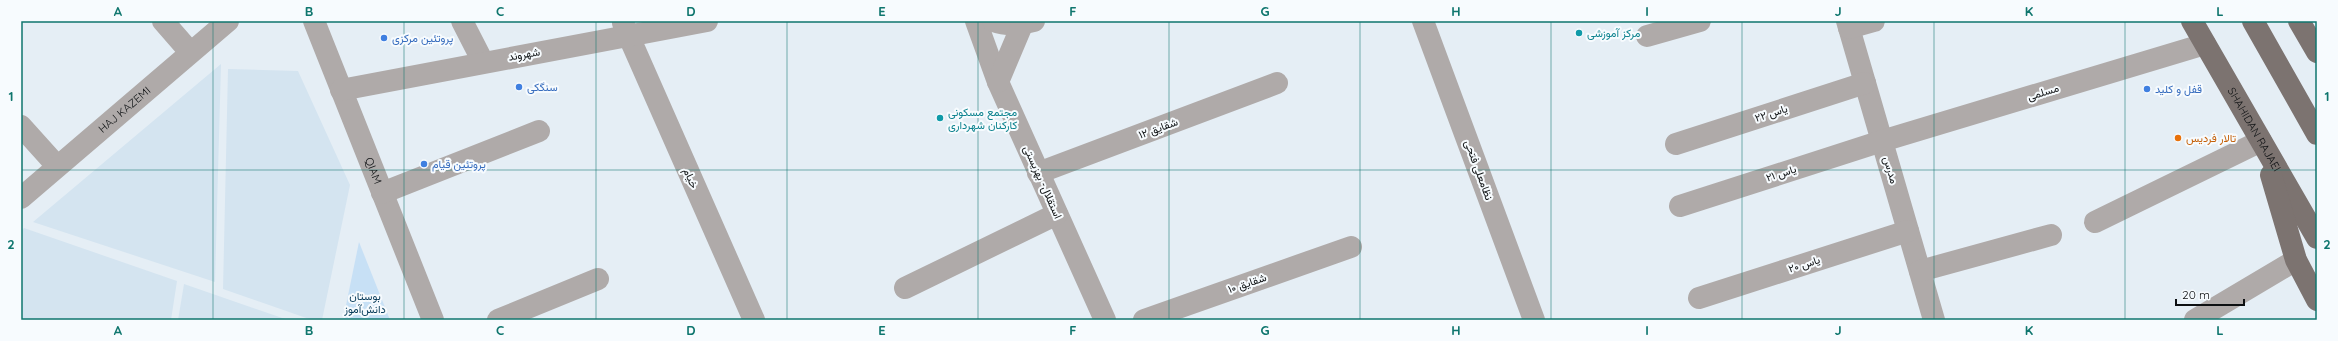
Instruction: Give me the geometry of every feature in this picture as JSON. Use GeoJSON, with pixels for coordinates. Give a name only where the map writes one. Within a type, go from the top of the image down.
{"type":"FeatureCollection","features":[{"type":"Feature","properties":{"kind":"main road","name":"SHAHIDAN RAJAEI"},"geometry":{"type":"LineString","coordinates":[[2192,21],[2317,238]]}},
{"type":"Feature","properties":{"kind":"main road"},"geometry":{"type":"LineString","coordinates":[[2253,21],[2317,134]]}},
{"type":"Feature","properties":{"kind":"main road"},"geometry":{"type":"LineString","coordinates":[[2299,21],[2317,52]]}},
{"type":"Feature","properties":{"kind":"main road"},"geometry":{"type":"LineString","coordinates":[[2261,141],[2296,260],[2317,300]]}},
{"type":"Feature","properties":{"kind":"street"},"geometry":{"type":"LineString","coordinates":[[163,21],[190,52]]}},
{"type":"Feature","properties":{"kind":"street","name":"HAJ KAZEMI"},"geometry":{"type":"LineString","coordinates":[[21,198],[228,21]]}},
{"type":"Feature","properties":{"kind":"street","name":"QIAM"},"geometry":{"type":"LineString","coordinates":[[314,21],[433,320]]}},
{"type":"Feature","properties":{"kind":"street"},"geometry":{"type":"LineString","coordinates":[[462,21],[483,62]]}},
{"type":"Feature","properties":{"kind":"street","name":"شهروند"},"geometry":{"type":"LineString","coordinates":[[341,90],[483,62],[626,28],[707,21]]}},
{"type":"Feature","properties":{"kind":"street","name":"استقلال- بهزیستی"},"geometry":{"type":"LineString","coordinates":[[976,21],[998,82],[1105,320]]}},
{"type":"Feature","properties":{"kind":"street"},"geometry":{"type":"LineString","coordinates":[[993,21],[1004,25],[1028,23]]}},
{"type":"Feature","properties":{"kind":"street","name":"نظامعلی فتحی"},"geometry":{"type":"LineString","coordinates":[[1423,21],[1534,320]]}},
{"type":"Feature","properties":{"kind":"street"},"geometry":{"type":"LineString","coordinates":[[1647,36],[1700,21]]}},
{"type":"Feature","properties":{"kind":"street"},"geometry":{"type":"LineString","coordinates":[[1848,25],[1874,21]]}},
{"type":"Feature","properties":{"kind":"street"},"geometry":{"type":"LineString","coordinates":[[998,82],[1028,23]]}},
{"type":"Feature","properties":{"kind":"street","name":"مدرس"},"geometry":{"type":"LineString","coordinates":[[1848,25],[1934,320]]}},
{"type":"Feature","properties":{"kind":"street","name":"خیام"},"geometry":{"type":"LineString","coordinates":[[626,28],[754,320]]}},
{"type":"Feature","properties":{"kind":"street","name":"مسلمی"},"geometry":{"type":"LineString","coordinates":[[1882,141],[2205,44]]}},
{"type":"Feature","properties":{"kind":"street","name":"شقایق ۱۲"},"geometry":{"type":"LineString","coordinates":[[1038,173],[1277,83]]}},
{"type":"Feature","properties":{"kind":"street","name":"یاس ۲۲"},"geometry":{"type":"LineString","coordinates":[[1676,144],[1865,83]]}},
{"type":"Feature","properties":{"kind":"street"},"geometry":{"type":"LineString","coordinates":[[21,126],[57,166]]}},
{"type":"Feature","properties":{"kind":"street"},"geometry":{"type":"LineString","coordinates":[[382,193],[539,131]]}},
{"type":"Feature","properties":{"kind":"street","name":"یاس ۲۱"},"geometry":{"type":"LineString","coordinates":[[1680,206],[1882,141]]}},
{"type":"Feature","properties":{"kind":"street"},"geometry":{"type":"LineString","coordinates":[[2095,222],[2261,141]]}},
{"type":"Feature","properties":{"kind":"street"},"geometry":{"type":"LineString","coordinates":[[905,288],[1057,214]]}},
{"type":"Feature","properties":{"kind":"street","name":"یاس ۲۰"},"geometry":{"type":"LineString","coordinates":[[1699,298],[1908,231]]}},
{"type":"Feature","properties":{"kind":"street"},"geometry":{"type":"LineString","coordinates":[[1920,271],[2051,235]]}},
{"type":"Feature","properties":{"kind":"street","name":"شقایق ۱۰"},"geometry":{"type":"LineString","coordinates":[[1144,320],[1351,247]]}},
{"type":"Feature","properties":{"kind":"street"},"geometry":{"type":"LineString","coordinates":[[2195,320],[2296,260]]}},
{"type":"Feature","properties":{"kind":"street"},"geometry":{"type":"LineString","coordinates":[[498,320],[598,279]]}},
{"type":"Feature","properties":{"kind":"shaded area"},"geometry":{"type":"Polygon","coordinates":[[[221,64],[215,282],[33,222],[221,64]]]}},
{"type":"Feature","properties":{"kind":"shaded area"},"geometry":{"type":"Polygon","coordinates":[[[228,69],[298,71],[350,185],[322,320],[312,320],[223,289],[228,69]]]}},
{"type":"Feature","properties":{"kind":"shaded area"},"geometry":{"type":"Polygon","coordinates":[[[24,228],[177,281],[171,320],[21,320],[21,231],[24,228]]]}},
{"type":"Feature","properties":{"kind":"shaded area"},"geometry":{"type":"Polygon","coordinates":[[[184,284],[288,320],[178,320],[184,284]]]}},
{"type":"Feature","properties":{"kind":"green space","name":"بوستان دانش‌آموز"},"geometry":{"type":"Polygon","coordinates":[[[359,242],[390,320],[343,320],[359,242]]]}},
{"type":"Feature","properties":{"kind":"place","name":"مرکز آموزشی"},"geometry":{"type":"Point","coordinates":[1579,33]}},
{"type":"Feature","properties":{"kind":"place","name":"پروتئین مرکزی"},"geometry":{"type":"Point","coordinates":[384,38]}},
{"type":"Feature","properties":{"kind":"place","name":"سنگکی"},"geometry":{"type":"Point","coordinates":[519,87]}},
{"type":"Feature","properties":{"kind":"place","name":"قفل و کلید"},"geometry":{"type":"Point","coordinates":[2147,89]}},
{"type":"Feature","properties":{"kind":"place","name":"مجتمع مسکونی کارکنان شهرداری"},"geometry":{"type":"Point","coordinates":[940,118]}},
{"type":"Feature","properties":{"kind":"place","name":"تالار فردیس"},"geometry":{"type":"Point","coordinates":[2178,138]}},
{"type":"Feature","properties":{"kind":"place","name":"پروتئین قیام"},"geometry":{"type":"Point","coordinates":[424,164]}}]}
